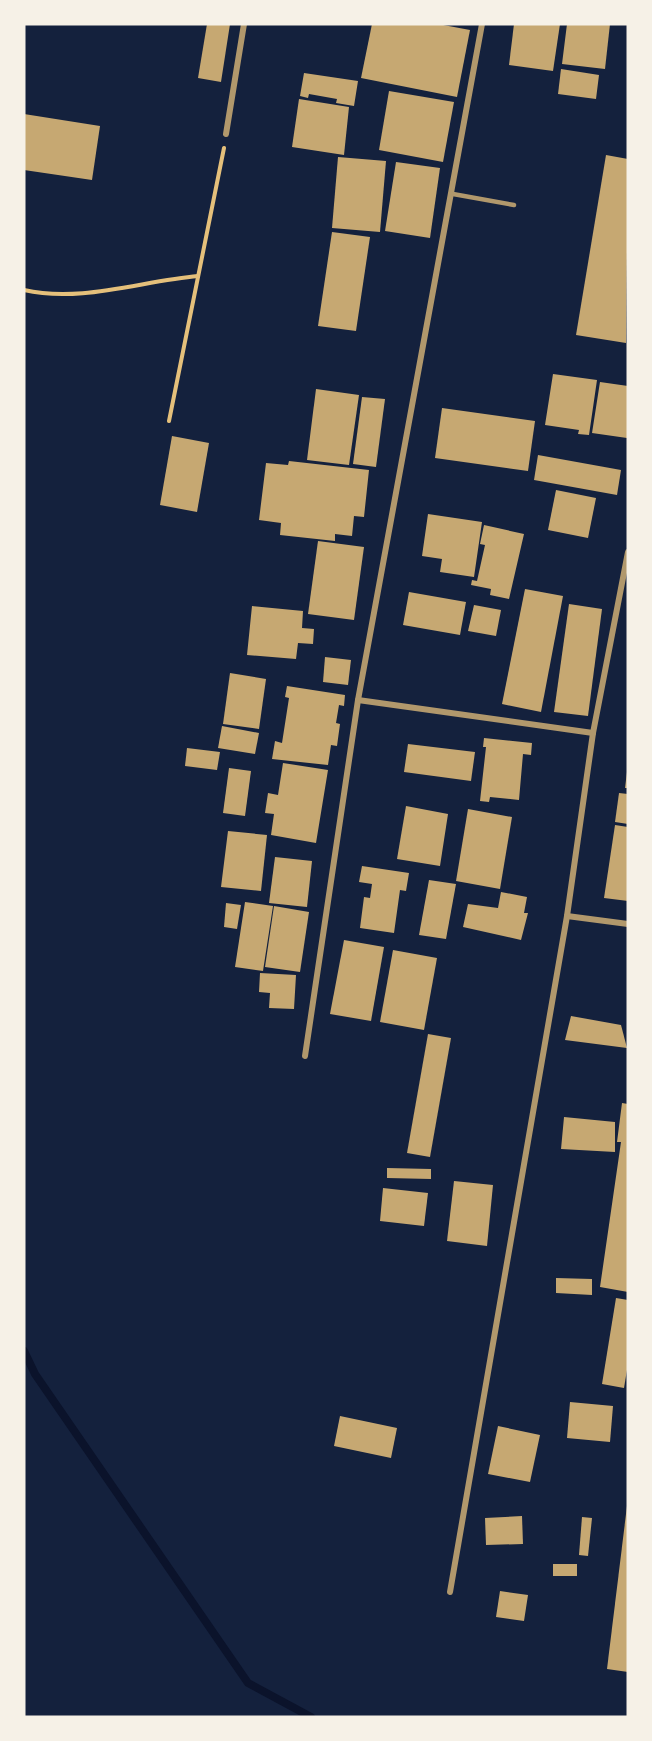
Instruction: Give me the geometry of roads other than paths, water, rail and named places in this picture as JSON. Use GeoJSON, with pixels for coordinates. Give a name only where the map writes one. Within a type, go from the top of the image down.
{"type":"FeatureCollection","features":[{"type":"Feature","properties":{"kind":"street"},"geometry":{"type":"LineString","coordinates":[[226,134],[244,24]]}},
{"type":"Feature","properties":{"kind":"street"},"geometry":{"type":"LineString","coordinates":[[305,1056],[358,700],[453,194],[482,24]]}},
{"type":"Feature","properties":{"kind":"street"},"geometry":{"type":"LineString","coordinates":[[450,1592],[567,916],[593,733],[628,552]]}},
{"type":"Feature","properties":{"kind":"street"},"geometry":{"type":"LineString","coordinates":[[358,700],[593,733]]}},
{"type":"Feature","properties":{"kind":"street"},"geometry":{"type":"LineString","coordinates":[[567,916],[628,924]]}},
{"type":"Feature","properties":{"kind":"lane"},"geometry":{"type":"LineString","coordinates":[[453,194],[514,205]]}},
{"type":"Feature","properties":{"kind":"waterway"},"geometry":{"type":"LineString","coordinates":[[24,1351],[35,1374],[248,1683],[311,1717]]}}]}
